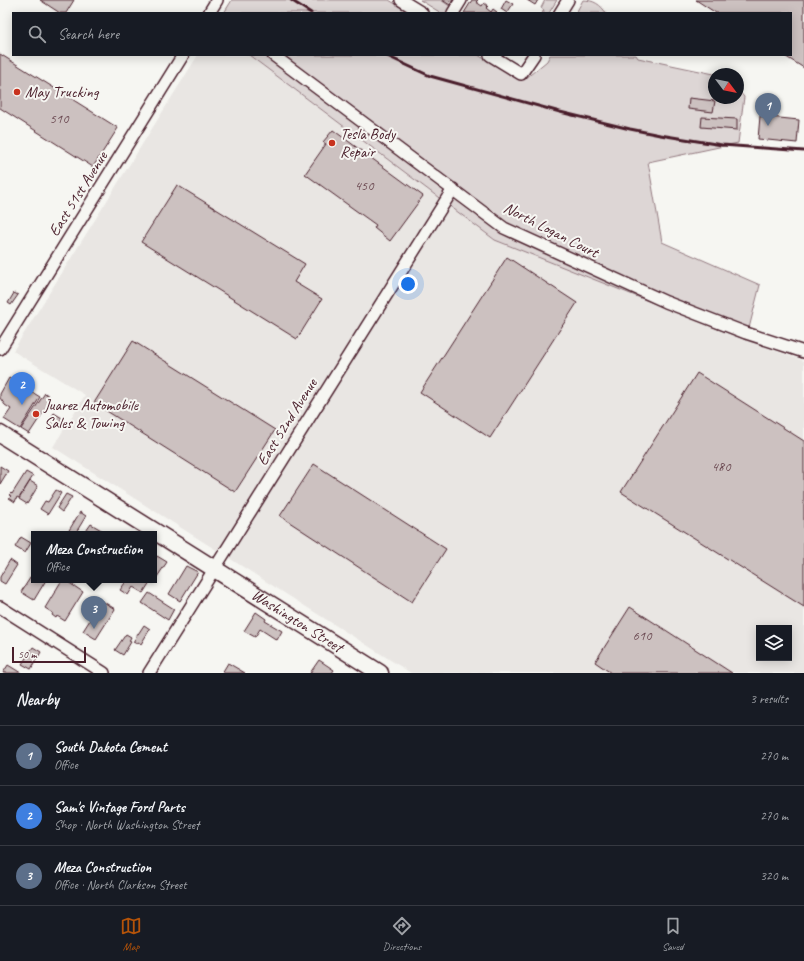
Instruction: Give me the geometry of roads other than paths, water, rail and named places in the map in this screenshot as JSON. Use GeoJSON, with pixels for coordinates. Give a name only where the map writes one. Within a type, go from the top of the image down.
{"type":"FeatureCollection","features":[{"type":"Feature","properties":{"kind":"main road","name":"Washington Street"},"geometry":{"type":"LineString","coordinates":[[0,434],[153,531]]}},
{"type":"Feature","properties":{"kind":"main road","name":"Washington Street"},"geometry":{"type":"LineString","coordinates":[[157,534],[380,673]]}},
{"type":"Feature","properties":{"kind":"street"},"geometry":{"type":"LineString","coordinates":[[401,0],[420,12]]}},
{"type":"Feature","properties":{"kind":"street"},"geometry":{"type":"LineString","coordinates":[[454,12],[461,0]]}},
{"type":"Feature","properties":{"kind":"street"},"geometry":{"type":"LineString","coordinates":[[561,12],[568,0]]}},
{"type":"Feature","properties":{"kind":"street","name":"East 51st Avenue"},"geometry":{"type":"LineString","coordinates":[[0,349],[182,56]]}},
{"type":"Feature","properties":{"kind":"street","name":"North Logan Court"},"geometry":{"type":"LineString","coordinates":[[274,56],[504,228],[666,302],[746,333],[804,352]]}},
{"type":"Feature","properties":{"kind":"street"},"geometry":{"type":"LineString","coordinates":[[492,56],[521,74],[533,56]]}},
{"type":"Feature","properties":{"kind":"street","name":"East 52nd Avenue"},"geometry":{"type":"LineString","coordinates":[[150,673],[453,189]]}},
{"type":"Feature","properties":{"kind":"street"},"geometry":{"type":"LineString","coordinates":[[0,607],[104,673]]}},
{"type":"Feature","properties":{"kind":"railway"},"geometry":{"type":"LineString","coordinates":[[291,0],[309,12]]}},
{"type":"Feature","properties":{"kind":"railway"},"geometry":{"type":"LineString","coordinates":[[387,56],[430,76],[560,112],[630,129],[722,145],[804,151]]}},
{"type":"Feature","properties":{"kind":"place","name":"May Trucking"},"geometry":{"type":"Point","coordinates":[17,92]}},
{"type":"Feature","properties":{"kind":"place","name":"South Dakota Cement"},"geometry":{"type":"Point","coordinates":[768,126]}},
{"type":"Feature","properties":{"kind":"place","name":"Tesla Body Repair"},"geometry":{"type":"Point","coordinates":[332,143]}},
{"type":"Feature","properties":{"kind":"place","name":"Sam's Vintage Ford Parts"},"geometry":{"type":"Point","coordinates":[22,405]}},
{"type":"Feature","properties":{"kind":"place","name":"Juarez Automobile Sales & Towing"},"geometry":{"type":"Point","coordinates":[36,414]}},
{"type":"Feature","properties":{"kind":"place","name":"Meza Construction"},"geometry":{"type":"Point","coordinates":[94,629]}}]}
